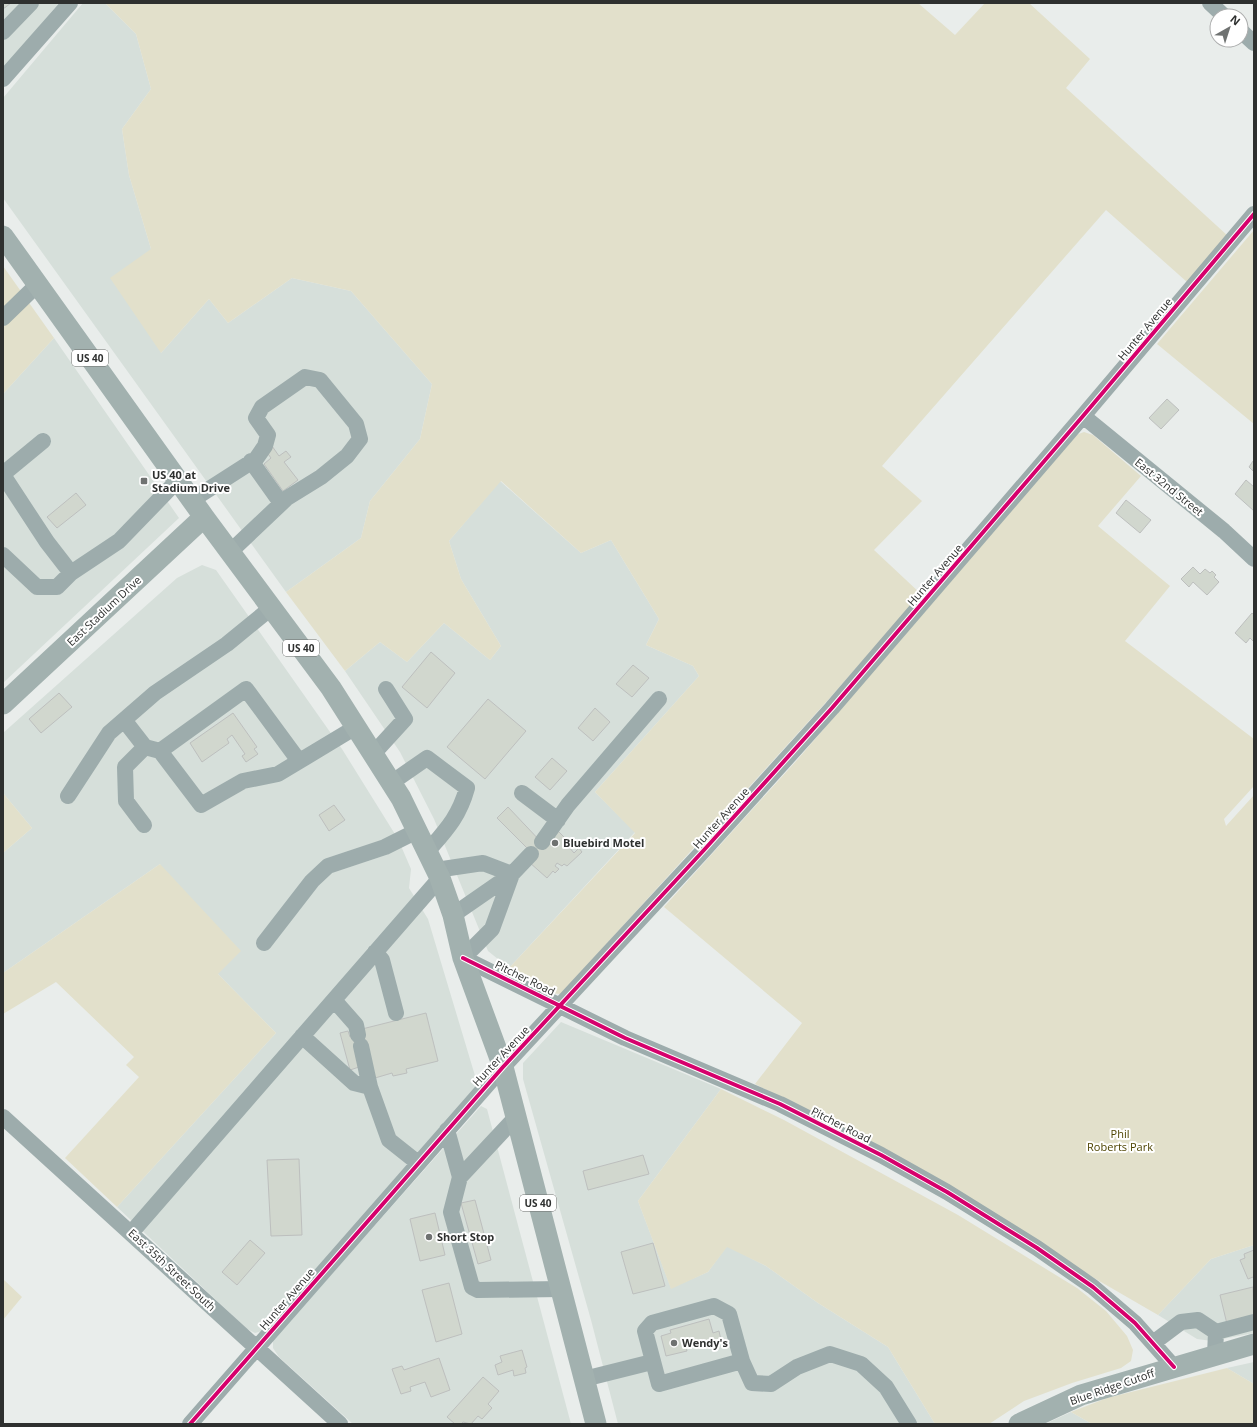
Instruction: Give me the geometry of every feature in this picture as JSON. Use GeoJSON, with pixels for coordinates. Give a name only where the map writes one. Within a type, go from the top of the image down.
{"type":"FeatureCollection","features":[{"type":"Feature","properties":{"kind":"main road","name":"US 40"},"geometry":{"type":"LineString","coordinates":[[3,236],[204,517],[331,688],[392,783],[417,831],[434,867],[453,915],[463,958],[503,1067],[596,1424]]}},
{"type":"Feature","properties":{"kind":"main road","name":"East Stadium Drive"},"geometry":{"type":"LineString","coordinates":[[3,704],[204,517]]}},
{"type":"Feature","properties":{"kind":"main road","name":"Blue Ridge Cutoff"},"geometry":{"type":"LineString","coordinates":[[1019,1424],[1081,1395],[1174,1366],[1254,1344]]}},
{"type":"Feature","properties":{"kind":"street"},"geometry":{"type":"LineString","coordinates":[[3,32],[31,3]]}},
{"type":"Feature","properties":{"kind":"street"},"geometry":{"type":"LineString","coordinates":[[3,79],[70,3]]}},
{"type":"Feature","properties":{"kind":"street","name":"Hunter Avenue"},"geometry":{"type":"LineString","coordinates":[[190,1424],[503,1067],[704,850],[832,708],[1254,214]]}},
{"type":"Feature","properties":{"kind":"street"},"geometry":{"type":"LineString","coordinates":[[3,318],[38,284]]}},
{"type":"Feature","properties":{"kind":"street"},"geometry":{"type":"LineString","coordinates":[[192,500],[256,459],[265,446],[268,435],[256,418],[262,407],[305,377],[320,380],[356,424],[360,439],[348,456],[321,477],[282,503],[230,552]]}},
{"type":"Feature","properties":{"kind":"street","name":"East 32nd Street"},"geometry":{"type":"LineString","coordinates":[[1083,416],[1224,531],[1254,559]]}},
{"type":"Feature","properties":{"kind":"street"},"geometry":{"type":"LineString","coordinates":[[43,442],[3,475],[47,542],[71,573]]}},
{"type":"Feature","properties":{"kind":"street"},"geometry":{"type":"LineString","coordinates":[[251,461],[282,503]]}},
{"type":"Feature","properties":{"kind":"street"},"geometry":{"type":"LineString","coordinates":[[3,555],[37,587],[57,587],[71,573],[119,541],[178,480]]}},
{"type":"Feature","properties":{"kind":"street"},"geometry":{"type":"LineString","coordinates":[[68,796],[109,733],[156,693],[227,644],[271,608]]}},
{"type":"Feature","properties":{"kind":"street"},"geometry":{"type":"LineString","coordinates":[[144,824],[126,801],[125,767],[246,689],[299,761]]}},
{"type":"Feature","properties":{"kind":"street"},"geometry":{"type":"LineString","coordinates":[[373,754],[405,719],[386,689]]}},
{"type":"Feature","properties":{"kind":"street"},"geometry":{"type":"LineString","coordinates":[[453,915],[512,874],[536,848],[659,698]]}},
{"type":"Feature","properties":{"kind":"street"},"geometry":{"type":"LineString","coordinates":[[124,720],[152,749],[201,805],[243,780],[278,774],[356,727]]}},
{"type":"Feature","properties":{"kind":"street"},"geometry":{"type":"LineString","coordinates":[[131,1232],[376,952],[434,867],[445,831],[461,808],[467,788],[427,758],[392,783]]}},
{"type":"Feature","properties":{"kind":"street"},"geometry":{"type":"LineString","coordinates":[[522,793],[558,820]]}},
{"type":"Feature","properties":{"kind":"street"},"geometry":{"type":"LineString","coordinates":[[264,943],[312,881],[328,866],[386,847],[417,831]]}},
{"type":"Feature","properties":{"kind":"street"},"geometry":{"type":"LineString","coordinates":[[434,867],[483,863],[512,874]]}},
{"type":"Feature","properties":{"kind":"street"},"geometry":{"type":"LineString","coordinates":[[463,958],[492,929],[512,874]]}},
{"type":"Feature","properties":{"kind":"street"},"geometry":{"type":"LineString","coordinates":[[376,952],[382,960],[396,1012]]}},
{"type":"Feature","properties":{"kind":"street","name":"Pitcher Road"},"geometry":{"type":"LineString","coordinates":[[463,958],[625,1038],[780,1104],[881,1155],[947,1192],[1037,1248],[1093,1287],[1135,1323],[1174,1366]]}},
{"type":"Feature","properties":{"kind":"street"},"geometry":{"type":"LineString","coordinates":[[334,1000],[356,1025],[370,1087],[389,1140],[418,1163]]}},
{"type":"Feature","properties":{"kind":"street"},"geometry":{"type":"LineString","coordinates":[[302,1036],[354,1083],[370,1087]]}},
{"type":"Feature","properties":{"kind":"street","name":"East 35th Street South"},"geometry":{"type":"LineString","coordinates":[[3,1117],[340,1424]]}},
{"type":"Feature","properties":{"kind":"street"},"geometry":{"type":"LineString","coordinates":[[516,1117],[460,1177],[451,1212],[472,1287],[478,1290],[561,1289]]}},
{"type":"Feature","properties":{"kind":"street"},"geometry":{"type":"LineString","coordinates":[[447,1130],[460,1177]]}},
{"type":"Feature","properties":{"kind":"street"},"geometry":{"type":"LineString","coordinates":[[742,1361],[659,1384],[645,1331],[652,1323],[714,1306],[729,1314],[742,1361],[752,1383],[771,1384],[797,1367],[830,1354],[861,1364],[886,1387],[909,1424]]}},
{"type":"Feature","properties":{"kind":"street"},"geometry":{"type":"LineString","coordinates":[[1153,1343],[1181,1322],[1198,1320],[1216,1332],[1254,1322]]}},
{"type":"Feature","properties":{"kind":"street"},"geometry":{"type":"LineString","coordinates":[[1215,1355],[1216,1332]]}},
{"type":"Feature","properties":{"kind":"street"},"geometry":{"type":"LineString","coordinates":[[584,1379],[652,1362]]}},
{"type":"Feature","properties":{"kind":"shaded area"},"geometry":{"type":"Polygon","coordinates":[[[3,3],[59,3],[3,69],[3,3]]]}},
{"type":"Feature","properties":{"kind":"shaded area"},"geometry":{"type":"Polygon","coordinates":[[[83,3],[105,3],[136,34],[151,89],[122,129],[129,175],[151,249],[161,353],[209,299],[228,323],[292,278],[351,291],[432,384],[420,439],[370,501],[361,538],[286,592],[3,198],[3,98],[83,3]]]}},
{"type":"Feature","properties":{"kind":"shaded area"},"geometry":{"type":"Polygon","coordinates":[[[54,338],[179,518],[3,683],[3,394],[54,338]]]}},
{"type":"Feature","properties":{"kind":"shaded area"},"geometry":{"type":"Polygon","coordinates":[[[500,481],[581,553],[611,540],[659,619],[646,645],[693,666],[699,676],[595,792],[635,832],[509,968],[488,951],[434,819],[400,752],[345,671],[380,642],[407,662],[444,623],[490,660],[501,646],[461,579],[449,541],[500,481]]]}},
{"type":"Feature","properties":{"kind":"shaded area"},"geometry":{"type":"Polygon","coordinates":[[[202,565],[216,570],[342,749],[398,839],[411,869],[409,888],[428,919],[476,1079],[475,1091],[262,1331],[255,1333],[247,1329],[117,1207],[276,1033],[218,974],[160,864],[3,973],[3,853],[32,828],[3,793],[3,733],[177,578],[202,565]]]}},
{"type":"Feature","properties":{"kind":"shaded area"},"geometry":{"type":"Polygon","coordinates":[[[561,1022],[721,1089],[638,1201],[671,1288],[708,1272],[727,1246],[766,1266],[818,1303],[888,1347],[935,1424],[618,1424],[591,1320],[523,1079],[523,1063],[561,1022]]]}},
{"type":"Feature","properties":{"kind":"shaded area"},"geometry":{"type":"Polygon","coordinates":[[[481,1106],[487,1109],[571,1424],[353,1424],[279,1357],[273,1348],[273,1340],[481,1106]]]}},
{"type":"Feature","properties":{"kind":"shaded area"},"geometry":{"type":"Polygon","coordinates":[[[1254,1245],[1254,1333],[1212,1341],[1197,1339],[1158,1315],[1211,1259],[1254,1245]]]}},
{"type":"Feature","properties":{"kind":"shaded area"},"geometry":{"type":"Polygon","coordinates":[[[1254,1362],[1254,1384],[1227,1368],[1254,1362]]]}},
{"type":"Feature","properties":{"kind":"shaded area"},"geometry":{"type":"Polygon","coordinates":[[[1071,1412],[1092,1424],[1045,1424],[1071,1412]]]}},
{"type":"Feature","properties":{"kind":"green space"},"geometry":{"type":"Polygon","coordinates":[[[105,3],[918,3],[955,35],[985,3],[1029,3],[1090,59],[1066,88],[1228,236],[1187,282],[1106,210],[882,466],[922,501],[874,550],[921,594],[828,700],[570,984],[560,994],[551,993],[509,968],[635,833],[595,792],[699,676],[693,666],[646,645],[659,619],[611,540],[581,553],[501,481],[449,541],[461,579],[501,646],[490,660],[444,623],[407,662],[380,642],[345,671],[286,592],[361,538],[370,501],[420,439],[432,384],[351,291],[292,278],[228,323],[209,299],[161,353],[110,278],[151,249],[129,175],[122,129],[151,89],[136,34],[105,3]]]}},
{"type":"Feature","properties":{"kind":"green space"},"geometry":{"type":"Polygon","coordinates":[[[1254,230],[1254,424],[1157,344],[1254,230]]]}},
{"type":"Feature","properties":{"kind":"green space"},"geometry":{"type":"Polygon","coordinates":[[[3,266],[54,338],[3,394],[3,266]]]}},
{"type":"Feature","properties":{"kind":"green space","name":"Phil Roberts Park"},"geometry":{"type":"Polygon","coordinates":[[[1084,432],[1093,435],[1141,476],[1098,526],[1170,586],[1125,641],[1254,739],[1254,786],[1224,819],[1226,826],[1254,795],[1254,1245],[1211,1259],[1158,1315],[911,1172],[915,1167],[755,1084],[802,1023],[664,907],[798,759],[1076,435],[1084,432]]]}},
{"type":"Feature","properties":{"kind":"green space"},"geometry":{"type":"Polygon","coordinates":[[[3,793],[32,828],[3,853],[3,793]]]}},
{"type":"Feature","properties":{"kind":"green space"},"geometry":{"type":"Polygon","coordinates":[[[160,864],[241,951],[218,974],[276,1033],[117,1207],[65,1158],[139,1077],[126,1065],[134,1057],[56,982],[3,1014],[3,973],[160,864]]]}},
{"type":"Feature","properties":{"kind":"green space"},"geometry":{"type":"Polygon","coordinates":[[[721,1089],[784,1120],[958,1215],[1077,1288],[1106,1311],[1127,1336],[1133,1350],[1131,1361],[1121,1368],[1072,1383],[1024,1401],[989,1424],[935,1424],[888,1347],[818,1303],[766,1266],[727,1247],[708,1272],[671,1289],[638,1201],[721,1089]]]}},
{"type":"Feature","properties":{"kind":"green space"},"geometry":{"type":"Polygon","coordinates":[[[3,1279],[22,1297],[3,1320],[3,1279]]]}},
{"type":"Feature","properties":{"kind":"green space"},"geometry":{"type":"Polygon","coordinates":[[[1227,1368],[1254,1384],[1254,1424],[1092,1424],[1071,1412],[1107,1398],[1227,1368]]]}},
{"type":"Feature","properties":{"kind":"building"},"geometry":{"type":"Polygon","coordinates":[[[3,3],[11,3],[3,9],[3,3]]]}},
{"type":"Feature","properties":{"kind":"building"},"geometry":{"type":"Polygon","coordinates":[[[1167,399],[1179,410],[1161,429],[1149,418],[1167,399]]]}},
{"type":"Feature","properties":{"kind":"building"},"geometry":{"type":"Polygon","coordinates":[[[272,446],[279,456],[286,451],[291,457],[284,462],[298,480],[283,491],[264,464],[271,458],[265,450],[272,446]]]}},
{"type":"Feature","properties":{"kind":"building"},"geometry":{"type":"Polygon","coordinates":[[[1254,461],[1253,471],[1249,467],[1254,461]]]}},
{"type":"Feature","properties":{"kind":"building"},"geometry":{"type":"Polygon","coordinates":[[[1246,480],[1254,487],[1254,511],[1235,494],[1246,480]]]}},
{"type":"Feature","properties":{"kind":"building"},"geometry":{"type":"Polygon","coordinates":[[[76,493],[86,505],[57,528],[47,517],[76,493]]]}},
{"type":"Feature","properties":{"kind":"building"},"geometry":{"type":"Polygon","coordinates":[[[1126,500],[1151,520],[1140,533],[1116,513],[1126,500]]]}},
{"type":"Feature","properties":{"kind":"building"},"geometry":{"type":"Polygon","coordinates":[[[1193,567],[1200,574],[1205,569],[1210,573],[1212,571],[1216,575],[1214,577],[1219,582],[1207,595],[1193,582],[1189,587],[1181,579],[1193,567]]]}},
{"type":"Feature","properties":{"kind":"building"},"geometry":{"type":"Polygon","coordinates":[[[1252,613],[1254,615],[1254,642],[1250,638],[1246,643],[1235,633],[1252,613]]]}},
{"type":"Feature","properties":{"kind":"building"},"geometry":{"type":"Polygon","coordinates":[[[431,652],[455,673],[427,708],[402,687],[431,652]]]}},
{"type":"Feature","properties":{"kind":"building"},"geometry":{"type":"Polygon","coordinates":[[[633,665],[649,678],[632,697],[616,684],[633,665]]]}},
{"type":"Feature","properties":{"kind":"building"},"geometry":{"type":"Polygon","coordinates":[[[59,693],[72,707],[41,733],[29,719],[59,693]]]}},
{"type":"Feature","properties":{"kind":"building"},"geometry":{"type":"Polygon","coordinates":[[[488,699],[526,731],[485,779],[447,747],[488,699]]]}},
{"type":"Feature","properties":{"kind":"building"},"geometry":{"type":"Polygon","coordinates":[[[595,708],[610,722],[593,741],[578,728],[595,708]]]}},
{"type":"Feature","properties":{"kind":"building"},"geometry":{"type":"Polygon","coordinates":[[[233,713],[257,747],[254,749],[258,754],[246,762],[242,756],[245,754],[232,735],[227,739],[229,743],[202,762],[190,743],[233,713]]]}},
{"type":"Feature","properties":{"kind":"building"},"geometry":{"type":"Polygon","coordinates":[[[552,758],[567,771],[550,790],[535,777],[552,758]]]}},
{"type":"Feature","properties":{"kind":"building"},"geometry":{"type":"Polygon","coordinates":[[[334,805],[345,820],[329,831],[319,815],[334,805]]]}},
{"type":"Feature","properties":{"kind":"building","name":"Bluebird Motel"},"geometry":{"type":"Polygon","coordinates":[[[508,807],[543,844],[557,830],[564,837],[562,839],[574,853],[579,848],[582,852],[567,866],[564,864],[562,866],[557,863],[555,866],[559,869],[555,873],[553,871],[547,878],[529,862],[534,855],[497,818],[508,807]]]}},
{"type":"Feature","properties":{"kind":"building"},"geometry":{"type":"Polygon","coordinates":[[[426,1013],[438,1061],[406,1069],[407,1073],[393,1076],[392,1073],[375,1078],[359,1067],[350,1070],[340,1033],[348,1031],[350,1037],[363,1034],[362,1029],[426,1013]]]}},
{"type":"Feature","properties":{"kind":"building"},"geometry":{"type":"Polygon","coordinates":[[[643,1155],[649,1174],[588,1190],[583,1171],[643,1155]]]}},
{"type":"Feature","properties":{"kind":"building"},"geometry":{"type":"Polygon","coordinates":[[[299,1159],[302,1235],[271,1236],[267,1160],[299,1159]]]}},
{"type":"Feature","properties":{"kind":"building"},"geometry":{"type":"Polygon","coordinates":[[[475,1200],[491,1260],[478,1264],[461,1203],[475,1200]]]}},
{"type":"Feature","properties":{"kind":"building"},"geometry":{"type":"Polygon","coordinates":[[[435,1213],[445,1255],[420,1261],[410,1219],[435,1213]]]}},
{"type":"Feature","properties":{"kind":"building"},"geometry":{"type":"Polygon","coordinates":[[[250,1240],[265,1253],[237,1285],[222,1272],[250,1240]]]}},
{"type":"Feature","properties":{"kind":"building"},"geometry":{"type":"Polygon","coordinates":[[[653,1243],[665,1286],[633,1294],[621,1252],[653,1243]]]}},
{"type":"Feature","properties":{"kind":"building"},"geometry":{"type":"Polygon","coordinates":[[[1254,1250],[1254,1279],[1253,1277],[1248,1279],[1240,1260],[1245,1258],[1244,1254],[1254,1250]]]}},
{"type":"Feature","properties":{"kind":"building"},"geometry":{"type":"Polygon","coordinates":[[[449,1283],[462,1334],[436,1342],[422,1290],[449,1283]]]}},
{"type":"Feature","properties":{"kind":"building"},"geometry":{"type":"Polygon","coordinates":[[[1253,1287],[1254,1318],[1227,1324],[1220,1295],[1253,1287]]]}},
{"type":"Feature","properties":{"kind":"building"},"geometry":{"type":"Polygon","coordinates":[[[709,1319],[713,1333],[719,1331],[721,1340],[698,1347],[697,1344],[686,1347],[687,1351],[666,1356],[661,1336],[671,1333],[670,1330],[709,1319]]]}},
{"type":"Feature","properties":{"kind":"building"},"geometry":{"type":"Polygon","coordinates":[[[522,1350],[527,1367],[525,1368],[526,1373],[514,1376],[513,1370],[498,1375],[495,1365],[502,1362],[500,1356],[522,1350]]]}},
{"type":"Feature","properties":{"kind":"building"},"geometry":{"type":"Polygon","coordinates":[[[439,1358],[450,1390],[431,1397],[425,1382],[410,1387],[411,1391],[401,1394],[392,1369],[402,1366],[404,1370],[439,1358]]]}},
{"type":"Feature","properties":{"kind":"building"},"geometry":{"type":"Polygon","coordinates":[[[483,1377],[499,1391],[488,1404],[492,1408],[482,1419],[478,1416],[471,1424],[463,1422],[461,1424],[455,1424],[447,1417],[483,1377]]]}},
{"type":"Feature","properties":{"kind":"cycle path"},"geometry":{"type":"LineString","coordinates":[[190,1424],[503,1067],[704,850],[832,708],[1254,214]]}},
{"type":"Feature","properties":{"kind":"cycle path"},"geometry":{"type":"LineString","coordinates":[[463,958],[625,1038],[780,1104],[881,1155],[947,1192],[1037,1248],[1093,1287],[1135,1323],[1174,1367]]}},
{"type":"Feature","properties":{"kind":"place","name":"US 40 at Stadium Drive"},"geometry":{"type":"Point","coordinates":[144,481]}},
{"type":"Feature","properties":{"kind":"place","name":"Bluebird Motel"},"geometry":{"type":"Point","coordinates":[555,843]}},
{"type":"Feature","properties":{"kind":"place","name":"Short Stop"},"geometry":{"type":"Point","coordinates":[429,1237]}},
{"type":"Feature","properties":{"kind":"place","name":"Wendy's"},"geometry":{"type":"Point","coordinates":[674,1343]}}]}
